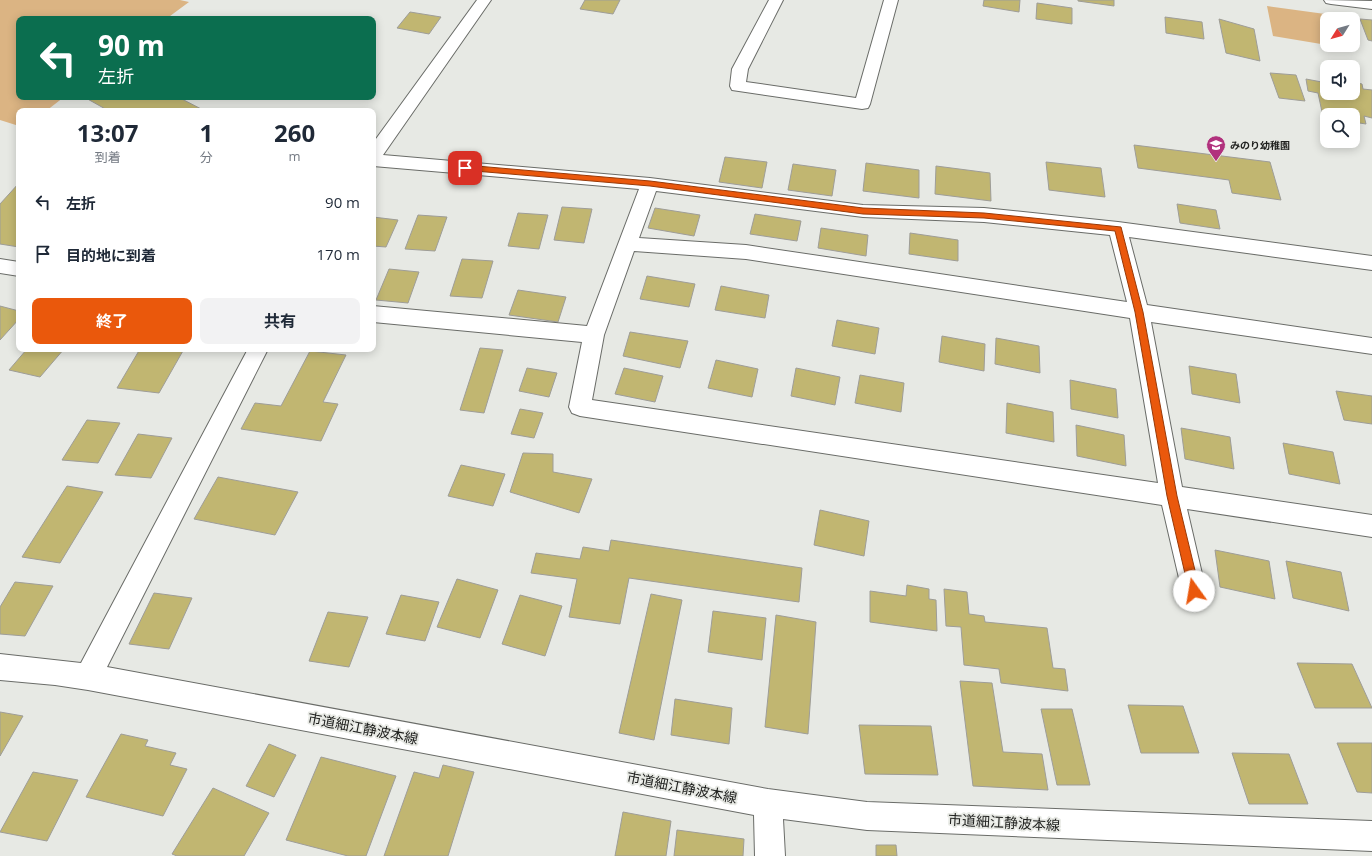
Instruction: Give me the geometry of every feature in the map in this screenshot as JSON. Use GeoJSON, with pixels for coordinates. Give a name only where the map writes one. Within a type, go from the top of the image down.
{"type":"FeatureCollection","features":[{"type":"Feature","properties":{"kind":"street"},"geometry":{"type":"LineString","coordinates":[[376,152],[484,0]]}},
{"type":"Feature","properties":{"kind":"street"},"geometry":{"type":"LineString","coordinates":[[776,0],[740,69],[738,86],[862,104],[891,0]]}},
{"type":"Feature","properties":{"kind":"street"},"geometry":{"type":"LineString","coordinates":[[1331,0],[1372,5]]}},
{"type":"Feature","properties":{"kind":"street"},"geometry":{"type":"LineString","coordinates":[[376,160],[650,184],[863,211],[984,215],[1118,229],[1372,263]]}},
{"type":"Feature","properties":{"kind":"street"},"geometry":{"type":"LineString","coordinates":[[650,184],[594,335],[580,407],[1372,526]]}},
{"type":"Feature","properties":{"kind":"street"},"geometry":{"type":"LineString","coordinates":[[1118,229],[1139,312],[1172,496],[1194,591]]}},
{"type":"Feature","properties":{"kind":"street"},"geometry":{"type":"LineString","coordinates":[[628,244],[746,252],[1372,346]]}},
{"type":"Feature","properties":{"kind":"street"},"geometry":{"type":"LineString","coordinates":[[0,266],[16,269]]}},
{"type":"Feature","properties":{"kind":"street"},"geometry":{"type":"LineString","coordinates":[[376,314],[594,335]]}},
{"type":"Feature","properties":{"kind":"street"},"geometry":{"type":"LineString","coordinates":[[88,677],[256,352]]}},
{"type":"Feature","properties":{"kind":"street","name":"市道細江静波本線"},"geometry":{"type":"LineString","coordinates":[[0,667],[55,672],[88,677],[768,803],[867,816],[1372,836]]}},
{"type":"Feature","properties":{"kind":"street"},"geometry":{"type":"LineString","coordinates":[[768,803],[770,856]]}},
{"type":"Feature","properties":{"kind":"shaded area"},"geometry":{"type":"Polygon","coordinates":[[[0,0],[180,0],[189,2],[170,16],[16,16],[16,100],[60,100],[50,108],[16,108],[16,125],[0,120],[0,0]]]}},
{"type":"Feature","properties":{"kind":"shaded area"},"geometry":{"type":"Polygon","coordinates":[[[1267,6],[1320,13],[1320,44],[1273,36],[1267,6]]]}},
{"type":"Feature","properties":{"kind":"building"},"geometry":{"type":"Polygon","coordinates":[[[585,0],[620,0],[613,14],[580,9],[585,0]]]}},
{"type":"Feature","properties":{"kind":"building"},"geometry":{"type":"Polygon","coordinates":[[[984,0],[1020,0],[1019,12],[983,6],[984,0]]]}},
{"type":"Feature","properties":{"kind":"building"},"geometry":{"type":"Polygon","coordinates":[[[1114,0],[1114,6],[1078,1],[1114,0]]]}},
{"type":"Feature","properties":{"kind":"building"},"geometry":{"type":"Polygon","coordinates":[[[1037,3],[1072,8],[1072,24],[1036,19],[1037,3]]]}},
{"type":"Feature","properties":{"kind":"building"},"geometry":{"type":"Polygon","coordinates":[[[410,12],[441,17],[429,34],[397,28],[410,12]]]}},
{"type":"Feature","properties":{"kind":"building"},"geometry":{"type":"Polygon","coordinates":[[[1165,17],[1202,22],[1204,39],[1166,33],[1165,17]]]}},
{"type":"Feature","properties":{"kind":"building"},"geometry":{"type":"Polygon","coordinates":[[[1219,19],[1254,29],[1260,61],[1226,53],[1219,19]]]}},
{"type":"Feature","properties":{"kind":"building"},"geometry":{"type":"Polygon","coordinates":[[[1360,19],[1372,20],[1372,41],[1368,40],[1360,19]]]}},
{"type":"Feature","properties":{"kind":"building"},"geometry":{"type":"Polygon","coordinates":[[[1270,73],[1296,75],[1305,101],[1279,98],[1270,73]]]}},
{"type":"Feature","properties":{"kind":"building"},"geometry":{"type":"Polygon","coordinates":[[[1306,79],[1320,82],[1320,100],[1360,100],[1360,84],[1362,84],[1363,89],[1372,90],[1372,118],[1364,116],[1366,124],[1360,123],[1360,108],[1321,108],[1318,93],[1308,91],[1306,79]]]}},
{"type":"Feature","properties":{"kind":"building"},"geometry":{"type":"Polygon","coordinates":[[[89,100],[184,100],[199,108],[104,108],[89,100]]]}},
{"type":"Feature","properties":{"kind":"building"},"geometry":{"type":"Polygon","coordinates":[[[1134,145],[1270,162],[1281,200],[1232,193],[1229,180],[1138,168],[1134,145]]]}},
{"type":"Feature","properties":{"kind":"building"},"geometry":{"type":"Polygon","coordinates":[[[725,157],[767,162],[762,188],[719,182],[725,157]]]}},
{"type":"Feature","properties":{"kind":"building"},"geometry":{"type":"Polygon","coordinates":[[[1046,162],[1101,168],[1105,197],[1049,190],[1046,162]]]}},
{"type":"Feature","properties":{"kind":"building"},"geometry":{"type":"Polygon","coordinates":[[[866,163],[919,170],[919,198],[863,191],[866,163]]]}},
{"type":"Feature","properties":{"kind":"building"},"geometry":{"type":"Polygon","coordinates":[[[793,164],[836,170],[832,196],[788,190],[793,164]]]}},
{"type":"Feature","properties":{"kind":"building"},"geometry":{"type":"Polygon","coordinates":[[[936,166],[990,173],[991,201],[935,194],[936,166]]]}},
{"type":"Feature","properties":{"kind":"building"},"geometry":{"type":"Polygon","coordinates":[[[16,186],[16,247],[0,244],[0,204],[16,186]]]}},
{"type":"Feature","properties":{"kind":"building"},"geometry":{"type":"Polygon","coordinates":[[[1177,204],[1216,210],[1220,229],[1180,223],[1177,204]]]}},
{"type":"Feature","properties":{"kind":"building"},"geometry":{"type":"Polygon","coordinates":[[[562,207],[592,209],[584,243],[554,240],[562,207]]]}},
{"type":"Feature","properties":{"kind":"building"},"geometry":{"type":"Polygon","coordinates":[[[655,208],[700,215],[694,236],[648,228],[655,208]]]}},
{"type":"Feature","properties":{"kind":"building"},"geometry":{"type":"Polygon","coordinates":[[[518,213],[548,215],[539,249],[508,246],[518,213]]]}},
{"type":"Feature","properties":{"kind":"building"},"geometry":{"type":"Polygon","coordinates":[[[755,214],[801,221],[797,241],[750,234],[755,214]]]}},
{"type":"Feature","properties":{"kind":"building"},"geometry":{"type":"Polygon","coordinates":[[[418,215],[447,217],[435,251],[405,249],[418,215]]]}},
{"type":"Feature","properties":{"kind":"building"},"geometry":{"type":"Polygon","coordinates":[[[376,217],[398,220],[386,247],[376,246],[376,217]]]}},
{"type":"Feature","properties":{"kind":"building"},"geometry":{"type":"Polygon","coordinates":[[[821,228],[868,235],[866,256],[818,248],[821,228]]]}},
{"type":"Feature","properties":{"kind":"building"},"geometry":{"type":"Polygon","coordinates":[[[910,233],[958,240],[958,261],[909,254],[910,233]]]}},
{"type":"Feature","properties":{"kind":"building"},"geometry":{"type":"Polygon","coordinates":[[[462,259],[493,261],[482,298],[450,296],[462,259]]]}},
{"type":"Feature","properties":{"kind":"building"},"geometry":{"type":"Polygon","coordinates":[[[389,269],[419,272],[408,303],[376,300],[389,269]]]}},
{"type":"Feature","properties":{"kind":"building"},"geometry":{"type":"Polygon","coordinates":[[[647,276],[695,284],[689,307],[640,299],[647,276]]]}},
{"type":"Feature","properties":{"kind":"building"},"geometry":{"type":"Polygon","coordinates":[[[721,286],[769,295],[765,318],[715,310],[721,286]]]}},
{"type":"Feature","properties":{"kind":"building"},"geometry":{"type":"Polygon","coordinates":[[[518,290],[566,297],[558,322],[509,315],[518,290]]]}},
{"type":"Feature","properties":{"kind":"building"},"geometry":{"type":"Polygon","coordinates":[[[0,306],[16,310],[16,322],[0,340],[0,306]]]}},
{"type":"Feature","properties":{"kind":"building"},"geometry":{"type":"Polygon","coordinates":[[[837,320],[879,328],[875,354],[832,346],[837,320]]]}},
{"type":"Feature","properties":{"kind":"building"},"geometry":{"type":"Polygon","coordinates":[[[630,332],[688,341],[680,368],[623,356],[630,332]]]}},
{"type":"Feature","properties":{"kind":"building"},"geometry":{"type":"Polygon","coordinates":[[[942,336],[985,344],[984,371],[939,362],[942,336]]]}},
{"type":"Feature","properties":{"kind":"building"},"geometry":{"type":"Polygon","coordinates":[[[996,338],[1039,346],[1040,373],[995,364],[996,338]]]}},
{"type":"Feature","properties":{"kind":"building"},"geometry":{"type":"Polygon","coordinates":[[[480,348],[503,350],[484,413],[460,410],[480,348]]]}},
{"type":"Feature","properties":{"kind":"building"},"geometry":{"type":"Polygon","coordinates":[[[24,352],[61,352],[40,377],[9,370],[24,352]]]}},
{"type":"Feature","properties":{"kind":"building"},"geometry":{"type":"Polygon","coordinates":[[[138,352],[182,352],[159,393],[117,388],[138,352]]]}},
{"type":"Feature","properties":{"kind":"building"},"geometry":{"type":"Polygon","coordinates":[[[309,352],[346,355],[323,402],[338,404],[321,441],[241,429],[255,403],[281,406],[309,352]]]}},
{"type":"Feature","properties":{"kind":"building"},"geometry":{"type":"Polygon","coordinates":[[[716,360],[758,369],[752,397],[708,388],[716,360]]]}},
{"type":"Feature","properties":{"kind":"building"},"geometry":{"type":"Polygon","coordinates":[[[1189,366],[1236,374],[1240,403],[1192,394],[1189,366]]]}},
{"type":"Feature","properties":{"kind":"building"},"geometry":{"type":"Polygon","coordinates":[[[527,368],[557,373],[549,397],[519,391],[527,368]]]}},
{"type":"Feature","properties":{"kind":"building"},"geometry":{"type":"Polygon","coordinates":[[[624,368],[663,376],[655,402],[615,394],[624,368]]]}},
{"type":"Feature","properties":{"kind":"building"},"geometry":{"type":"Polygon","coordinates":[[[796,368],[840,377],[835,405],[791,396],[796,368]]]}},
{"type":"Feature","properties":{"kind":"building"},"geometry":{"type":"Polygon","coordinates":[[[860,375],[904,383],[901,412],[855,403],[860,375]]]}},
{"type":"Feature","properties":{"kind":"building"},"geometry":{"type":"Polygon","coordinates":[[[1070,380],[1116,389],[1118,418],[1071,409],[1070,380]]]}},
{"type":"Feature","properties":{"kind":"building"},"geometry":{"type":"Polygon","coordinates":[[[1336,391],[1372,396],[1372,424],[1344,420],[1336,391]]]}},
{"type":"Feature","properties":{"kind":"building"},"geometry":{"type":"Polygon","coordinates":[[[1007,403],[1053,412],[1054,442],[1006,433],[1007,403]]]}},
{"type":"Feature","properties":{"kind":"building"},"geometry":{"type":"Polygon","coordinates":[[[520,409],[543,413],[534,438],[511,434],[520,409]]]}},
{"type":"Feature","properties":{"kind":"building"},"geometry":{"type":"Polygon","coordinates":[[[87,420],[120,423],[98,463],[62,460],[87,420]]]}},
{"type":"Feature","properties":{"kind":"building"},"geometry":{"type":"Polygon","coordinates":[[[1076,425],[1124,435],[1126,466],[1077,456],[1076,425]]]}},
{"type":"Feature","properties":{"kind":"building"},"geometry":{"type":"Polygon","coordinates":[[[1181,428],[1230,437],[1234,469],[1185,459],[1181,428]]]}},
{"type":"Feature","properties":{"kind":"building"},"geometry":{"type":"Polygon","coordinates":[[[138,434],[172,438],[151,478],[115,475],[138,434]]]}},
{"type":"Feature","properties":{"kind":"building"},"geometry":{"type":"Polygon","coordinates":[[[1283,443],[1333,452],[1340,484],[1289,474],[1283,443]]]}},
{"type":"Feature","properties":{"kind":"building"},"geometry":{"type":"Polygon","coordinates":[[[523,453],[553,454],[553,472],[592,479],[579,513],[510,492],[523,453]]]}},
{"type":"Feature","properties":{"kind":"building"},"geometry":{"type":"Polygon","coordinates":[[[461,465],[505,474],[493,506],[448,496],[461,465]]]}},
{"type":"Feature","properties":{"kind":"building"},"geometry":{"type":"Polygon","coordinates":[[[218,477],[298,492],[275,535],[194,519],[218,477]]]}},
{"type":"Feature","properties":{"kind":"building"},"geometry":{"type":"Polygon","coordinates":[[[67,486],[103,492],[60,563],[22,557],[67,486]]]}},
{"type":"Feature","properties":{"kind":"building"},"geometry":{"type":"Polygon","coordinates":[[[820,510],[869,521],[864,556],[814,545],[820,510]]]}},
{"type":"Feature","properties":{"kind":"building"},"geometry":{"type":"Polygon","coordinates":[[[611,540],[802,568],[799,602],[629,578],[620,624],[569,617],[577,579],[531,573],[536,553],[580,559],[583,547],[609,551],[611,540]]]}},
{"type":"Feature","properties":{"kind":"building"},"geometry":{"type":"Polygon","coordinates":[[[1215,550],[1269,561],[1275,599],[1220,587],[1215,550]]]}},
{"type":"Feature","properties":{"kind":"building"},"geometry":{"type":"Polygon","coordinates":[[[1286,561],[1341,572],[1349,611],[1293,598],[1286,561]]]}},
{"type":"Feature","properties":{"kind":"building"},"geometry":{"type":"Polygon","coordinates":[[[457,579],[498,590],[480,638],[437,627],[457,579]]]}},
{"type":"Feature","properties":{"kind":"building"},"geometry":{"type":"Polygon","coordinates":[[[15,582],[53,586],[25,636],[0,634],[0,607],[15,582]]]}},
{"type":"Feature","properties":{"kind":"building"},"geometry":{"type":"Polygon","coordinates":[[[907,585],[929,589],[929,599],[936,600],[937,631],[870,622],[870,591],[906,596],[907,585]]]}},
{"type":"Feature","properties":{"kind":"building"},"geometry":{"type":"Polygon","coordinates":[[[944,589],[967,592],[969,614],[984,616],[985,622],[1047,628],[1053,668],[1065,669],[1068,691],[1001,683],[999,669],[964,665],[961,627],[946,626],[944,589]]]}},
{"type":"Feature","properties":{"kind":"building"},"geometry":{"type":"Polygon","coordinates":[[[154,593],[192,598],[169,649],[129,644],[154,593]]]}},
{"type":"Feature","properties":{"kind":"building"},"geometry":{"type":"Polygon","coordinates":[[[651,594],[682,600],[654,740],[619,733],[651,594]]]}},
{"type":"Feature","properties":{"kind":"building"},"geometry":{"type":"Polygon","coordinates":[[[401,595],[439,602],[425,641],[386,634],[401,595]]]}},
{"type":"Feature","properties":{"kind":"building"},"geometry":{"type":"Polygon","coordinates":[[[520,595],[562,606],[545,656],[502,644],[520,595]]]}},
{"type":"Feature","properties":{"kind":"building"},"geometry":{"type":"Polygon","coordinates":[[[713,611],[766,618],[762,660],[708,652],[713,611]]]}},
{"type":"Feature","properties":{"kind":"building"},"geometry":{"type":"Polygon","coordinates":[[[328,612],[368,617],[349,667],[309,661],[328,612]]]}},
{"type":"Feature","properties":{"kind":"building"},"geometry":{"type":"Polygon","coordinates":[[[776,615],[816,622],[808,734],[765,727],[776,615]]]}},
{"type":"Feature","properties":{"kind":"building"},"geometry":{"type":"Polygon","coordinates":[[[1297,663],[1352,664],[1372,708],[1315,708],[1297,663]]]}},
{"type":"Feature","properties":{"kind":"building"},"geometry":{"type":"Polygon","coordinates":[[[960,681],[992,683],[1003,752],[1042,754],[1048,790],[973,786],[960,681]]]}},
{"type":"Feature","properties":{"kind":"building"},"geometry":{"type":"Polygon","coordinates":[[[675,699],[732,708],[729,744],[671,735],[675,699]]]}},
{"type":"Feature","properties":{"kind":"building"},"geometry":{"type":"Polygon","coordinates":[[[1128,705],[1183,706],[1199,753],[1141,753],[1128,705]]]}},
{"type":"Feature","properties":{"kind":"building"},"geometry":{"type":"Polygon","coordinates":[[[1041,709],[1072,709],[1090,785],[1057,785],[1041,709]]]}},
{"type":"Feature","properties":{"kind":"building"},"geometry":{"type":"Polygon","coordinates":[[[0,712],[23,716],[0,756],[0,712]]]}},
{"type":"Feature","properties":{"kind":"building"},"geometry":{"type":"Polygon","coordinates":[[[859,725],[931,726],[938,775],[865,774],[859,725]]]}},
{"type":"Feature","properties":{"kind":"building"},"geometry":{"type":"Polygon","coordinates":[[[121,734],[148,740],[145,746],[176,753],[170,765],[187,769],[163,816],[86,797],[121,734]]]}},
{"type":"Feature","properties":{"kind":"building"},"geometry":{"type":"Polygon","coordinates":[[[1337,743],[1372,743],[1372,793],[1357,792],[1337,743]]]}},
{"type":"Feature","properties":{"kind":"building"},"geometry":{"type":"Polygon","coordinates":[[[269,744],[296,755],[274,797],[246,786],[269,744]]]}},
{"type":"Feature","properties":{"kind":"building"},"geometry":{"type":"Polygon","coordinates":[[[1232,753],[1289,754],[1308,804],[1249,804],[1232,753]]]}},
{"type":"Feature","properties":{"kind":"building"},"geometry":{"type":"Polygon","coordinates":[[[321,757],[396,776],[366,856],[348,856],[286,840],[321,757]]]}},
{"type":"Feature","properties":{"kind":"building"},"geometry":{"type":"Polygon","coordinates":[[[443,765],[474,772],[448,856],[384,856],[414,772],[439,778],[443,765]]]}},
{"type":"Feature","properties":{"kind":"building"},"geometry":{"type":"Polygon","coordinates":[[[33,772],[78,780],[47,841],[0,832],[33,772]]]}},
{"type":"Feature","properties":{"kind":"building"},"geometry":{"type":"Polygon","coordinates":[[[213,788],[269,813],[244,856],[177,856],[172,854],[213,788]]]}},
{"type":"Feature","properties":{"kind":"building"},"geometry":{"type":"Polygon","coordinates":[[[623,812],[671,821],[666,856],[615,856],[623,812]]]}},
{"type":"Feature","properties":{"kind":"building"},"geometry":{"type":"Polygon","coordinates":[[[677,830],[744,839],[743,856],[674,856],[677,830]]]}},
{"type":"Feature","properties":{"kind":"building"},"geometry":{"type":"Polygon","coordinates":[[[876,845],[896,845],[897,856],[876,856],[876,845]]]}},
{"type":"Feature","properties":{"kind":"place","name":"みのり幼稚園"},"geometry":{"type":"Point","coordinates":[1216,162]}},
{"type":"Feature","properties":{"kind":"route"},"geometry":{"type":"LineString","coordinates":[[465,168],[650,184],[863,211],[984,215],[1118,229],[1139,312],[1172,496],[1194,591]]}}]}
